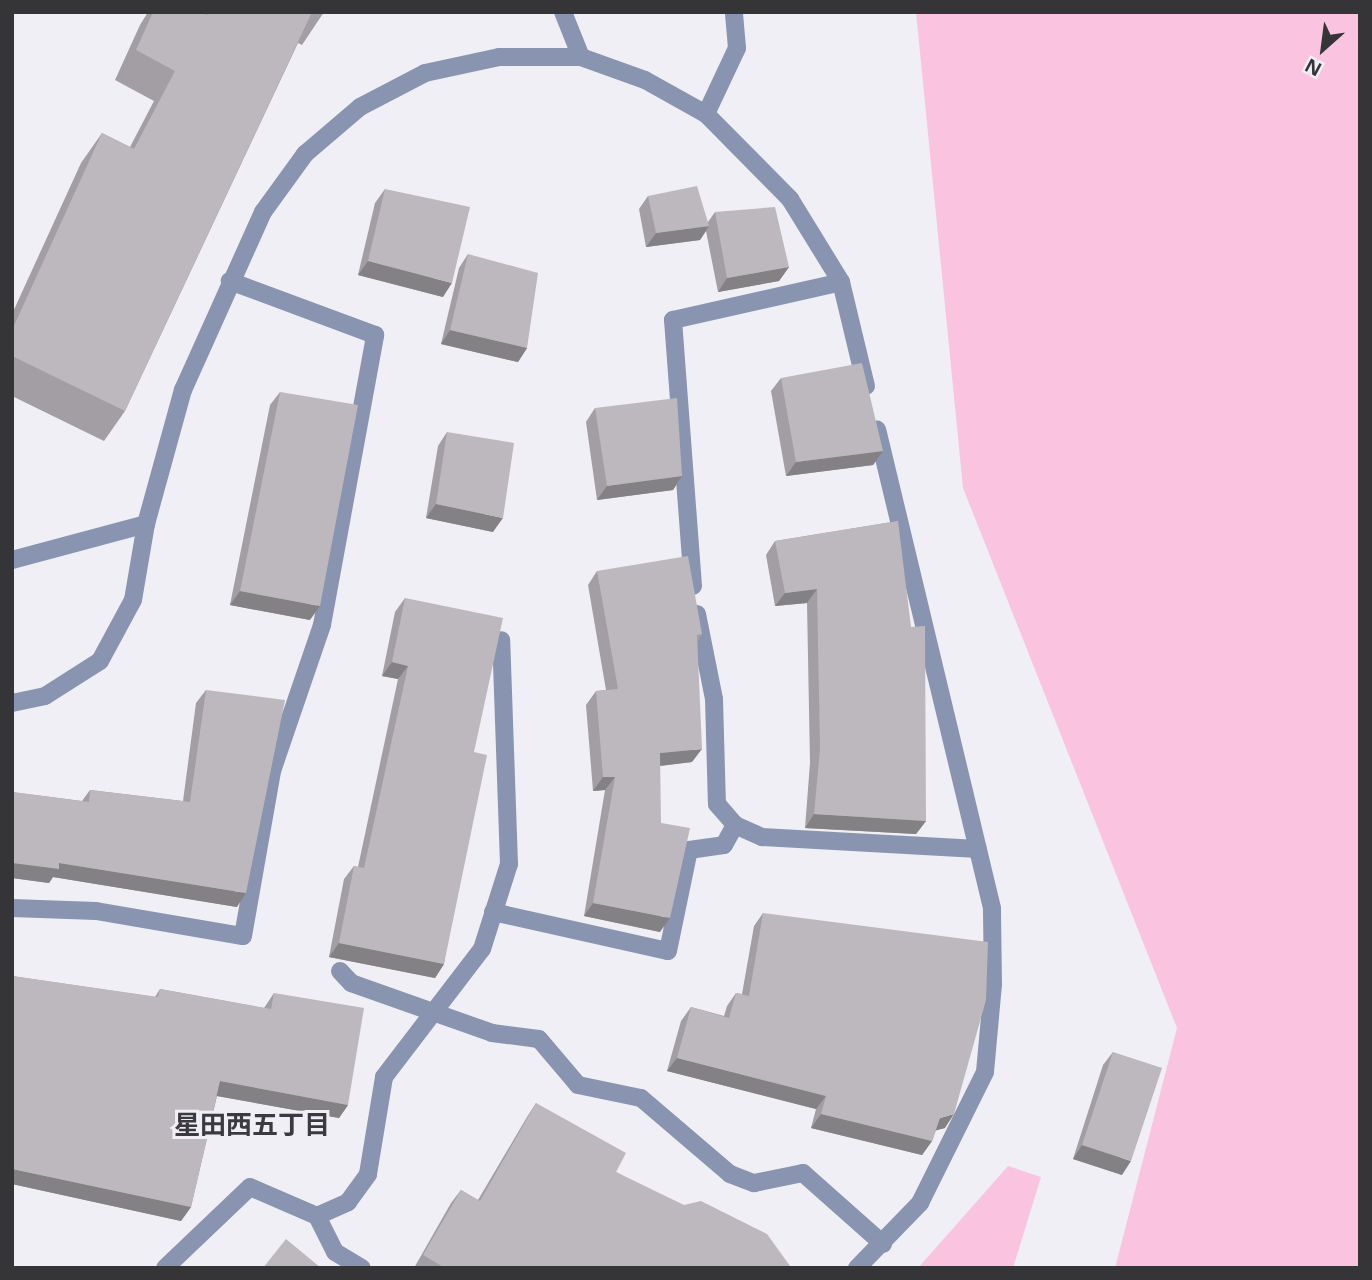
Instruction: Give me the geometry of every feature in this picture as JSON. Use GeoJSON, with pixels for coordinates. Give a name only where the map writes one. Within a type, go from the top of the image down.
{"type":"FeatureCollection","features":[{"type":"Feature","properties":{"kind":"street"},"geometry":{"type":"LineString","coordinates":[[563,12],[581,57]]}},
{"type":"Feature","properties":{"kind":"street"},"geometry":{"type":"LineString","coordinates":[[706,114],[737,48],[734,12]]}},
{"type":"Feature","properties":{"kind":"street"},"geometry":{"type":"LineString","coordinates":[[12,703],[45,696],[100,661],[134,600],[146,524],[183,390],[230,281],[263,212],[305,154],[360,107],[425,73],[499,57],[581,57],[645,80],[706,114],[790,199],[841,282],[992,908],[985,1072],[920,1203],[857,1268]]}},
{"type":"Feature","properties":{"kind":"street"},"geometry":{"type":"LineString","coordinates":[[12,908],[96,911],[243,936],[272,771],[322,625],[375,335],[230,281]]}},
{"type":"Feature","properties":{"kind":"street"},"geometry":{"type":"LineString","coordinates":[[841,282],[673,320],[689,565],[714,699],[717,804],[735,825],[762,837],[978,849]]}},
{"type":"Feature","properties":{"kind":"street"},"geometry":{"type":"LineString","coordinates":[[12,560],[146,524]]}},
{"type":"Feature","properties":{"kind":"street"},"geometry":{"type":"LineString","coordinates":[[317,1216],[348,1202],[368,1174],[384,1077],[482,949],[509,863],[501,640]]}},
{"type":"Feature","properties":{"kind":"street"},"geometry":{"type":"LineString","coordinates":[[493,912],[668,951],[689,850],[723,845],[735,825]]}},
{"type":"Feature","properties":{"kind":"street"},"geometry":{"type":"LineString","coordinates":[[340,971],[351,983],[435,1010],[492,1033],[539,1039],[578,1085],[641,1098],[730,1174],[754,1183],[803,1172],[883,1244]]}},
{"type":"Feature","properties":{"kind":"street"},"geometry":{"type":"LineString","coordinates":[[165,1268],[250,1187],[317,1216],[335,1252],[362,1268]]}},
{"type":"Feature","properties":{"kind":"shaded area"},"geometry":{"type":"Polygon","coordinates":[[[916,12],[1360,12],[1360,1268],[1115,1268],[1177,1028],[963,488],[916,12]]]}},
{"type":"Feature","properties":{"kind":"shaded area"},"geometry":{"type":"Polygon","coordinates":[[[1008,1166],[1041,1177],[1013,1268],[918,1268],[1008,1166]]]}},
{"type":"Feature","properties":{"kind":"building"},"geometry":{"type":"Polygon","coordinates":[[[153,12],[200,12],[207,15],[209,12],[312,12],[125,411],[12,356],[12,330],[102,133],[134,149],[175,71],[136,50],[153,12]]]}},
{"type":"Feature","properties":{"kind":"building"},"geometry":{"type":"Polygon","coordinates":[[[697,186],[709,226],[656,233],[648,196],[697,186]]]}},
{"type":"Feature","properties":{"kind":"building"},"geometry":{"type":"Polygon","coordinates":[[[385,189],[470,207],[452,283],[368,261],[385,189]]]}},
{"type":"Feature","properties":{"kind":"building"},"geometry":{"type":"Polygon","coordinates":[[[775,207],[789,267],[727,278],[715,212],[775,207]]]}},
{"type":"Feature","properties":{"kind":"building"},"geometry":{"type":"Polygon","coordinates":[[[468,254],[538,273],[527,348],[450,330],[468,254]]]}},
{"type":"Feature","properties":{"kind":"building"},"geometry":{"type":"Polygon","coordinates":[[[862,363],[883,451],[796,462],[781,378],[862,363]]]}},
{"type":"Feature","properties":{"kind":"building"},"geometry":{"type":"Polygon","coordinates":[[[280,392],[358,405],[320,606],[240,591],[280,392]]]}},
{"type":"Feature","properties":{"kind":"building"},"geometry":{"type":"Polygon","coordinates":[[[677,398],[682,476],[607,486],[595,408],[677,398]]]}},
{"type":"Feature","properties":{"kind":"building"},"geometry":{"type":"Polygon","coordinates":[[[447,432],[514,443],[503,518],[436,504],[447,432]]]}},
{"type":"Feature","properties":{"kind":"building"},"geometry":{"type":"Polygon","coordinates":[[[898,521],[911,627],[925,626],[926,821],[814,814],[820,749],[817,589],[785,593],[775,541],[898,521]]]}},
{"type":"Feature","properties":{"kind":"building"},"geometry":{"type":"Polygon","coordinates":[[[688,556],[702,634],[697,635],[702,749],[660,753],[661,823],[690,828],[670,918],[593,903],[615,777],[603,777],[596,691],[618,689],[597,571],[688,556]]]}},
{"type":"Feature","properties":{"kind":"building"},"geometry":{"type":"Polygon","coordinates":[[[405,598],[503,618],[474,752],[487,755],[444,964],[339,943],[354,866],[364,868],[408,666],[392,662],[405,598]]]}},
{"type":"Feature","properties":{"kind":"building"},"geometry":{"type":"Polygon","coordinates":[[[206,690],[285,700],[246,893],[59,863],[59,869],[12,863],[12,792],[89,802],[90,790],[190,802],[206,690]]]}},
{"type":"Feature","properties":{"kind":"building"},"geometry":{"type":"Polygon","coordinates":[[[763,913],[988,942],[986,1000],[954,1114],[940,1118],[932,1141],[821,1114],[826,1096],[677,1058],[691,1007],[729,1018],[736,993],[749,996],[763,913]]]}},
{"type":"Feature","properties":{"kind":"building"},"geometry":{"type":"Polygon","coordinates":[[[12,976],[158,997],[160,989],[271,1009],[274,993],[364,1008],[348,1105],[220,1081],[191,1207],[12,1169],[12,976]]]}},
{"type":"Feature","properties":{"kind":"building"},"geometry":{"type":"Polygon","coordinates":[[[1113,1052],[1162,1068],[1131,1161],[1082,1145],[1113,1052]]]}},
{"type":"Feature","properties":{"kind":"building"},"geometry":{"type":"Polygon","coordinates":[[[536,1103],[626,1153],[616,1172],[684,1205],[701,1201],[767,1234],[789,1268],[445,1268],[423,1255],[461,1190],[480,1201],[536,1103]]]}},
{"type":"Feature","properties":{"kind":"building"},"geometry":{"type":"Polygon","coordinates":[[[286,1239],[321,1268],[263,1268],[286,1239]]]}},
{"type":"Feature","properties":{"kind":"district","name":"星田西五丁目"},"geometry":{"type":"Point","coordinates":[252,1125]}}]}
